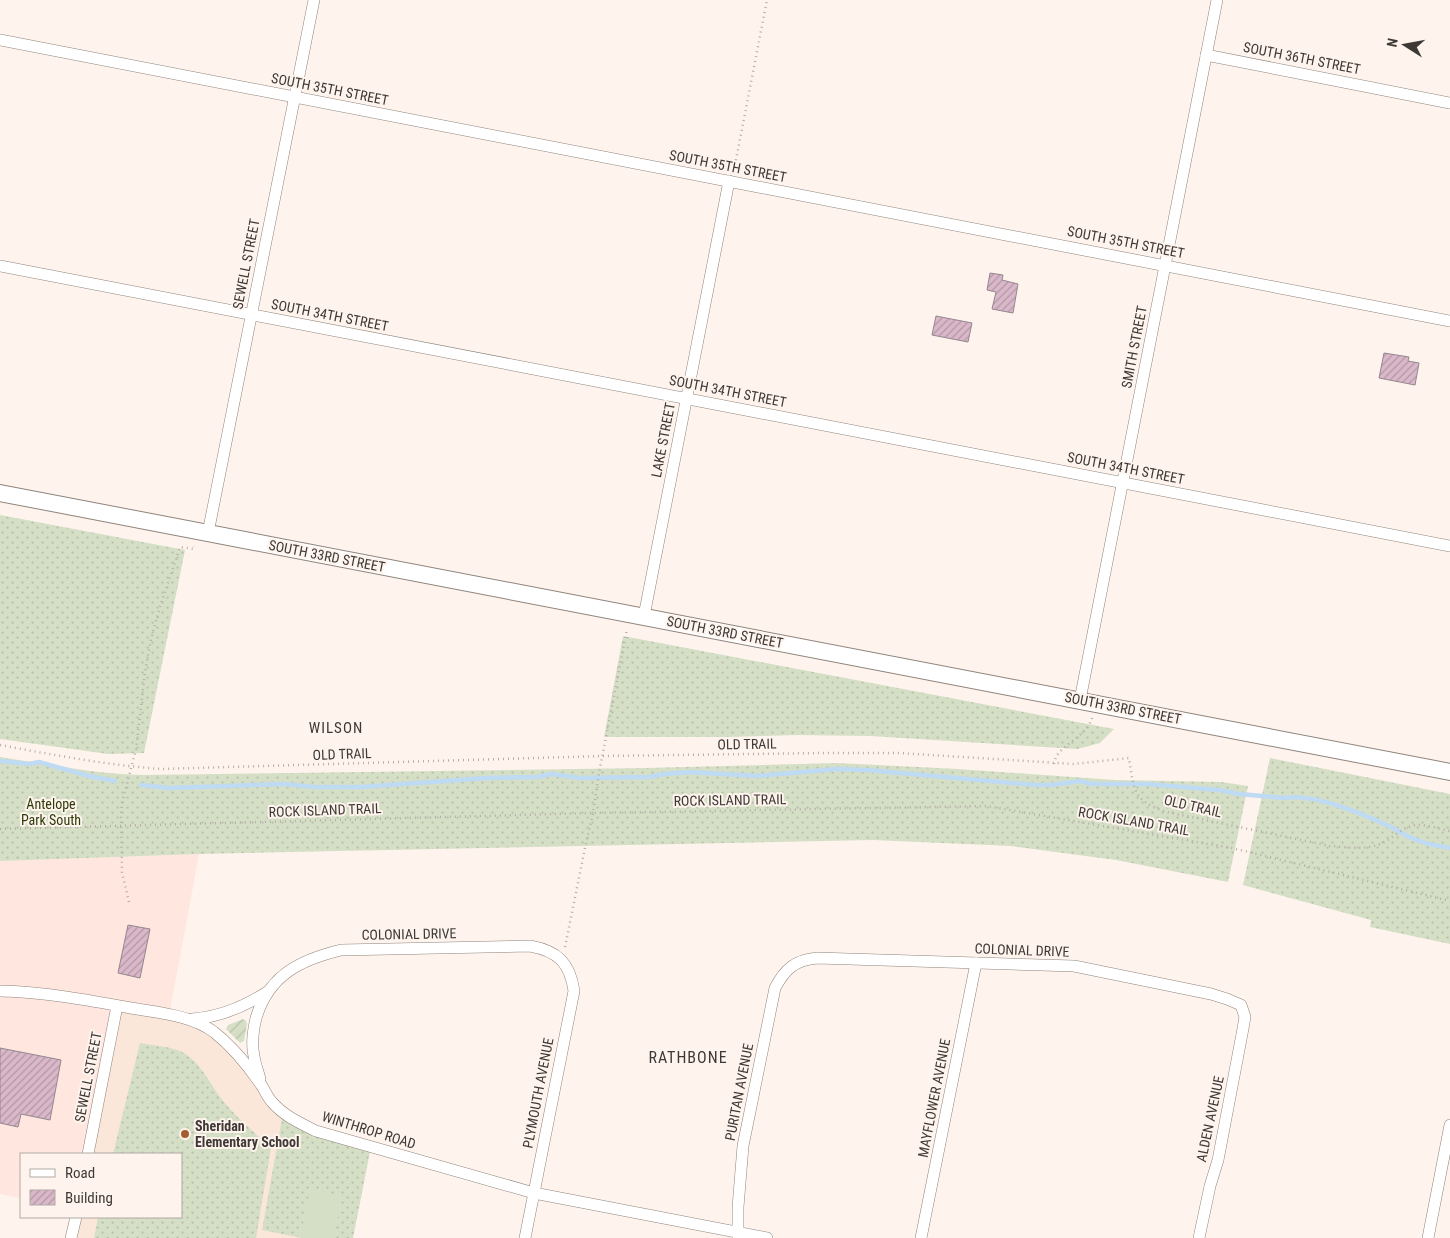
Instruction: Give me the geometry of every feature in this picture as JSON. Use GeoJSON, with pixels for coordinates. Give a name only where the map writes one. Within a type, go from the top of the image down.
{"type":"FeatureCollection","features":[{"type":"Feature","properties":{"kind":"main road","name":"SOUTH 33RD STREET"},"geometry":{"type":"LineString","coordinates":[[0,494],[1450,772]]}},
{"type":"Feature","properties":{"kind":"street","name":"SEWELL STREET"},"geometry":{"type":"LineString","coordinates":[[203,532],[252,315],[314,0]]}},
{"type":"Feature","properties":{"kind":"street","name":"SMITH STREET"},"geometry":{"type":"LineString","coordinates":[[1088,702],[1123,483],[1217,0]]}},
{"type":"Feature","properties":{"kind":"street","name":"SOUTH 35TH STREET"},"geometry":{"type":"LineString","coordinates":[[0,40],[1450,321]]}},
{"type":"Feature","properties":{"kind":"street","name":"SOUTH 36TH STREET"},"geometry":{"type":"LineString","coordinates":[[1206,55],[1450,102]]}},
{"type":"Feature","properties":{"kind":"street","name":"LAKE STREET"},"geometry":{"type":"LineString","coordinates":[[637,615],[686,399],[730,182]]}},
{"type":"Feature","properties":{"kind":"street","name":"SOUTH 34TH STREET"},"geometry":{"type":"LineString","coordinates":[[0,266],[1450,546]]}},
{"type":"Feature","properties":{"kind":"street","name":"COLONIAL DRIVE"},"geometry":{"type":"LineString","coordinates":[[187,1020],[234,1011],[249,1004],[268,991],[291,968],[321,955],[341,950],[530,946],[544,948],[561,959]]}},
{"type":"Feature","properties":{"kind":"street","name":"COLONIAL DRIVE"},"geometry":{"type":"LineString","coordinates":[[798,962],[817,958],[1074,966],[1210,994],[1241,1005]]}},
{"type":"Feature","properties":{"kind":"street","name":"PLYMOUTH AVENUE"},"geometry":{"type":"LineString","coordinates":[[525,1238],[574,991],[572,977],[561,959]]}},
{"type":"Feature","properties":{"kind":"street","name":"PURITAN AVENUE"},"geometry":{"type":"LineString","coordinates":[[738,1235],[738,1207],[743,1146],[775,988],[780,977],[798,962]]}},
{"type":"Feature","properties":{"kind":"street","name":"MAYFLOWER AVENUE"},"geometry":{"type":"LineString","coordinates":[[921,1238],[976,963]]}},
{"type":"Feature","properties":{"kind":"street","name":"WINTHROP ROAD"},"geometry":{"type":"LineString","coordinates":[[0,991],[49,994],[187,1020],[203,1025],[215,1033],[241,1059],[271,1101],[283,1113],[316,1131],[534,1194],[738,1235],[767,1238]]}},
{"type":"Feature","properties":{"kind":"street","name":"COLONIAL DRIVE"},"geometry":{"type":"LineString","coordinates":[[263,1088],[253,1055],[252,1032],[259,1008],[268,991]]}},
{"type":"Feature","properties":{"kind":"street","name":"ALDEN AVENUE"},"geometry":{"type":"LineString","coordinates":[[1199,1238],[1210,1186],[1218,1160],[1242,1034],[1244,1017],[1241,1005]]}},
{"type":"Feature","properties":{"kind":"street","name":"SEWELL STREET"},"geometry":{"type":"LineString","coordinates":[[88,1153],[117,1006]]}},
{"type":"Feature","properties":{"kind":"street"},"geometry":{"type":"LineString","coordinates":[[1428,1238],[1450,1125]]}},
{"type":"Feature","properties":{"kind":"street"},"geometry":{"type":"LineString","coordinates":[[71,1238],[76,1218]]}},
{"type":"Feature","properties":{"kind":"path"},"geometry":{"type":"LineString","coordinates":[[730,182],[767,0]]}},
{"type":"Feature","properties":{"kind":"path"},"geometry":{"type":"LineString","coordinates":[[129,902],[122,872],[122,803],[136,749],[151,639],[180,547],[194,550],[203,532]]}},
{"type":"Feature","properties":{"kind":"path"},"geometry":{"type":"LineString","coordinates":[[561,959],[593,812],[599,773],[637,615]]}},
{"type":"Feature","properties":{"kind":"path"},"geometry":{"type":"LineString","coordinates":[[1054,764],[1057,754],[1080,735],[1090,722],[1088,702]]}},
{"type":"Feature","properties":{"kind":"path","name":"OLD TRAIL"},"geometry":{"type":"LineString","coordinates":[[0,745],[131,767],[161,769],[603,756],[898,753],[1054,764],[1074,764],[1129,758],[1136,792],[1142,801],[1167,812],[1330,846],[1372,847],[1383,843],[1405,828],[1414,825],[1450,831]]}},
{"type":"Feature","properties":{"kind":"path","name":"ROCK ISLAND TRAIL"},"geometry":{"type":"LineString","coordinates":[[0,829],[593,812],[986,806],[1232,848],[1450,901]]}},
{"type":"Feature","properties":{"kind":"shaded area"},"geometry":{"type":"Polygon","coordinates":[[[199,854],[169,1016],[89,1153],[20,1153],[20,1198],[0,1194],[0,861],[199,854]]]}},
{"type":"Feature","properties":{"kind":"shaded area","name":"Sheridan Elementary School"},"geometry":{"type":"Polygon","coordinates":[[[117,1006],[169,1016],[215,1033],[283,1113],[302,1238],[71,1238],[76,1218],[182,1218],[182,1153],[88,1153],[117,1006]]]}},
{"type":"Feature","properties":{"kind":"green space"},"geometry":{"type":"Polygon","coordinates":[[[0,515],[185,550],[144,753],[108,754],[0,739],[0,515]]]}},
{"type":"Feature","properties":{"kind":"green space"},"geometry":{"type":"Polygon","coordinates":[[[623,636],[1114,729],[1100,743],[1078,749],[870,736],[604,737],[623,636]]]}},
{"type":"Feature","properties":{"kind":"green space","name":"Antelope Park South"},"geometry":{"type":"Polygon","coordinates":[[[0,757],[89,771],[143,775],[646,768],[837,763],[1115,780],[1221,782],[1248,786],[1228,882],[1116,860],[1011,846],[873,840],[199,854],[0,861],[0,757]]]}},
{"type":"Feature","properties":{"kind":"green space"},"geometry":{"type":"Polygon","coordinates":[[[1270,758],[1450,794],[1450,944],[1370,927],[1371,920],[1243,885],[1270,758]]]}},
{"type":"Feature","properties":{"kind":"green space"},"geometry":{"type":"Polygon","coordinates":[[[243,1019],[247,1024],[244,1041],[240,1043],[226,1029],[228,1025],[243,1019]]]}},
{"type":"Feature","properties":{"kind":"green space","name":"Sheridan Elementary School"},"geometry":{"type":"Polygon","coordinates":[[[140,1043],[172,1048],[182,1052],[195,1062],[229,1108],[271,1148],[256,1238],[94,1238],[98,1218],[182,1218],[182,1153],[113,1153],[140,1043]]]}},
{"type":"Feature","properties":{"kind":"green space"},"geometry":{"type":"Polygon","coordinates":[[[283,1113],[371,1147],[353,1238],[302,1238],[262,1230],[283,1113]]]}},
{"type":"Feature","properties":{"kind":"green space"},"geometry":{"type":"Polygon","coordinates":[[[310,1189],[342,1196],[334,1238],[300,1238],[310,1189]]]}},
{"type":"Feature","properties":{"kind":"building"},"geometry":{"type":"Polygon","coordinates":[[[990,273],[1003,275],[1002,280],[1018,284],[1013,313],[992,309],[996,292],[987,290],[990,273]]]}},
{"type":"Feature","properties":{"kind":"building"},"geometry":{"type":"Polygon","coordinates":[[[936,316],[972,323],[968,342],[932,335],[936,316]]]}},
{"type":"Feature","properties":{"kind":"building"},"geometry":{"type":"Polygon","coordinates":[[[1384,353],[1409,357],[1408,361],[1419,363],[1415,385],[1379,378],[1384,353]]]}},
{"type":"Feature","properties":{"kind":"building"},"geometry":{"type":"Polygon","coordinates":[[[128,925],[150,929],[140,978],[118,973],[128,925]]]}},
{"type":"Feature","properties":{"kind":"building"},"geometry":{"type":"Polygon","coordinates":[[[0,1048],[61,1060],[50,1120],[21,1114],[18,1127],[0,1123],[0,1048]]]}},
{"type":"Feature","properties":{"kind":"waterway"},"geometry":{"type":"LineString","coordinates":[[0,761],[29,764],[39,762],[115,781]]}},
{"type":"Feature","properties":{"kind":"waterway"},"geometry":{"type":"LineString","coordinates":[[141,785],[169,788],[284,784],[314,787],[361,787],[487,778],[537,777],[552,774],[579,778],[649,777],[689,772],[757,776],[837,769],[867,770],[1036,785],[1080,781],[1092,784],[1147,784],[1219,790],[1239,794],[1285,798],[1296,797],[1323,801],[1389,826],[1416,840],[1450,848]]}},
{"type":"Feature","properties":{"kind":"place","name":"Sheridan Elementary School"},"geometry":{"type":"Point","coordinates":[185,1134]}},
{"type":"Feature","properties":{"kind":"district","name":"WILSON"},"geometry":{"type":"Point","coordinates":[336,728]}},
{"type":"Feature","properties":{"kind":"district","name":"RATHBONE"},"geometry":{"type":"Point","coordinates":[688,1057]}}]}
